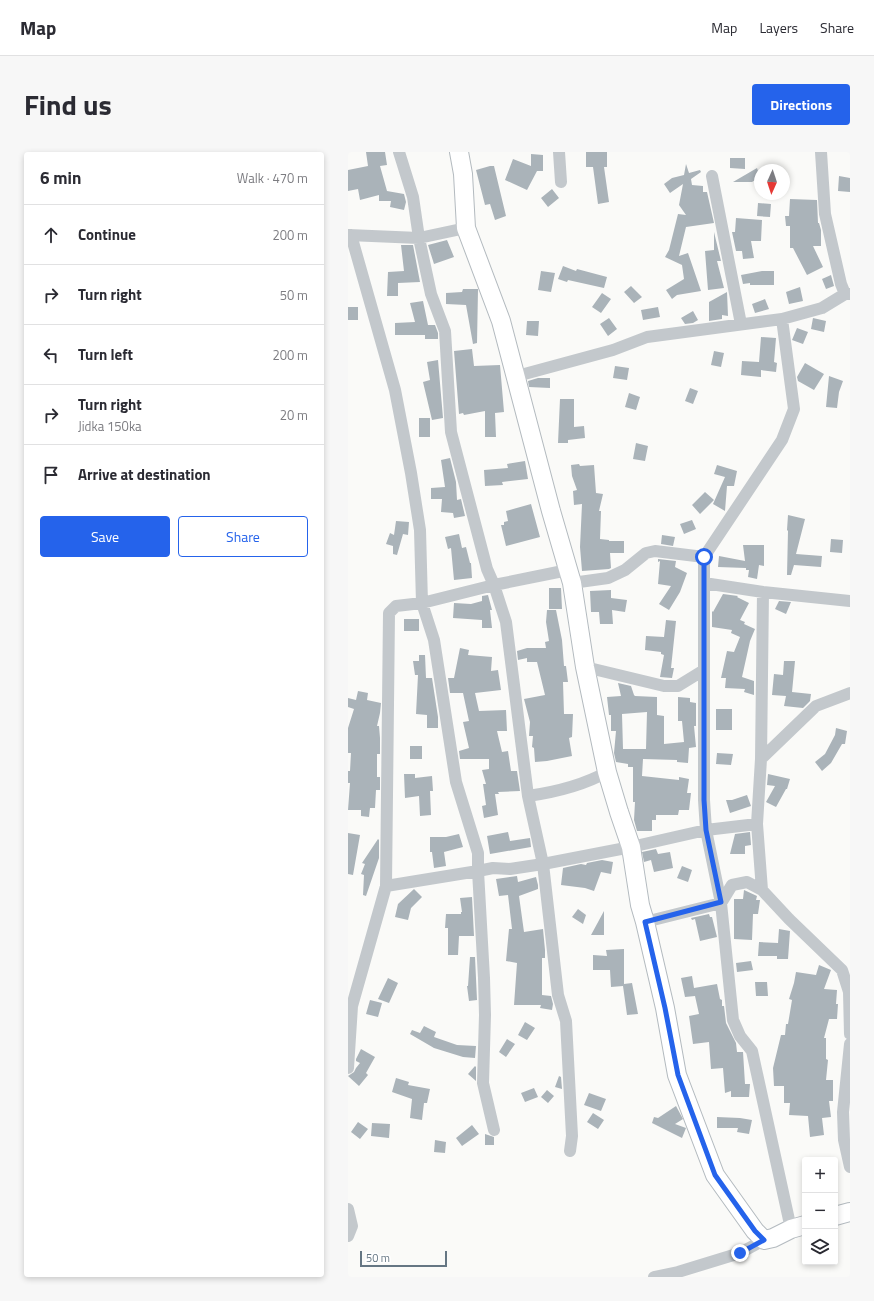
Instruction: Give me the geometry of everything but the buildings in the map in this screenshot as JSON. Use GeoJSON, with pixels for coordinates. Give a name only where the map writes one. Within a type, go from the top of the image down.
{"type":"FeatureCollection","features":[{"type":"Feature","properties":{"kind":"street"},"geometry":{"type":"LineString","coordinates":[[399,152],[412,197],[419,238],[432,294],[445,331],[451,432],[487,569],[506,622],[528,796],[543,864],[558,995],[566,1021],[572,1136],[570,1151]]}},
{"type":"Feature","properties":{"kind":"street"},"geometry":{"type":"LineString","coordinates":[[459,152],[463,174],[466,228],[502,321],[570,577],[585,667],[607,772],[618,812],[631,847],[640,905],[665,1008],[678,1075],[715,1175],[755,1231],[764,1240]]}},
{"type":"Feature","properties":{"kind":"street"},"geometry":{"type":"LineString","coordinates":[[559,152],[560,182]]}},
{"type":"Feature","properties":{"kind":"street"},"geometry":{"type":"LineString","coordinates":[[516,376],[613,350],[647,337],[782,319],[822,308],[848,294],[841,284],[826,214],[822,152]]}},
{"type":"Feature","properties":{"kind":"street"},"geometry":{"type":"LineString","coordinates":[[712,176],[741,324]]}},
{"type":"Feature","properties":{"kind":"street"},"geometry":{"type":"LineString","coordinates":[[466,228],[419,238],[349,235],[395,390],[420,530],[422,603],[434,640],[456,782],[478,853],[485,985],[484,1083],[494,1130]]}},
{"type":"Feature","properties":{"kind":"street"},"geometry":{"type":"LineString","coordinates":[[654,1277],[678,1272],[740,1253],[764,1240],[773,1238],[798,1227],[752,1051],[740,1036],[733,1020],[721,902],[706,830],[704,800],[704,557],[782,440],[794,409],[782,319]]}},
{"type":"Feature","properties":{"kind":"street"},"geometry":{"type":"LineString","coordinates":[[348,1068],[352,1006],[386,886],[389,613],[396,606],[422,603],[494,585],[570,577],[608,578],[625,570],[646,553],[655,551],[704,557]]}},
{"type":"Feature","properties":{"kind":"street"},"geometry":{"type":"LineString","coordinates":[[704,583],[763,592],[850,601]]}},
{"type":"Feature","properties":{"kind":"street"},"geometry":{"type":"LineString","coordinates":[[762,890],[757,824],[761,759],[763,592]]}},
{"type":"Feature","properties":{"kind":"street"},"geometry":{"type":"LineString","coordinates":[[585,667],[664,686],[678,686],[704,670]]}},
{"type":"Feature","properties":{"kind":"street"},"geometry":{"type":"LineString","coordinates":[[761,759],[816,706],[850,692]]}},
{"type":"Feature","properties":{"kind":"street"},"geometry":{"type":"LineString","coordinates":[[528,796],[568,788],[593,780],[607,772]]}},
{"type":"Feature","properties":{"kind":"street"},"geometry":{"type":"LineString","coordinates":[[386,886],[493,868],[510,869],[543,864],[631,847],[706,830],[757,824]]}},
{"type":"Feature","properties":{"kind":"street"},"geometry":{"type":"LineString","coordinates":[[645,922],[721,902],[732,885],[748,882],[762,890],[790,919],[846,967],[849,992],[850,1034]]}},
{"type":"Feature","properties":{"kind":"street"},"geometry":{"type":"LineString","coordinates":[[850,1044],[843,1112],[844,1140],[850,1167]]}},
{"type":"Feature","properties":{"kind":"street"},"geometry":{"type":"LineString","coordinates":[[348,1209],[352,1226],[348,1236]]}},
{"type":"Feature","properties":{"kind":"street"},"geometry":{"type":"LineString","coordinates":[[838,1215],[850,1212]]}},
{"type":"Feature","properties":{"kind":"route"},"geometry":{"type":"LineString","coordinates":[[704,557],[704,800],[706,830],[721,902],[645,922],[665,1008],[678,1075],[715,1175],[755,1231],[764,1240],[740,1253]]}}]}
